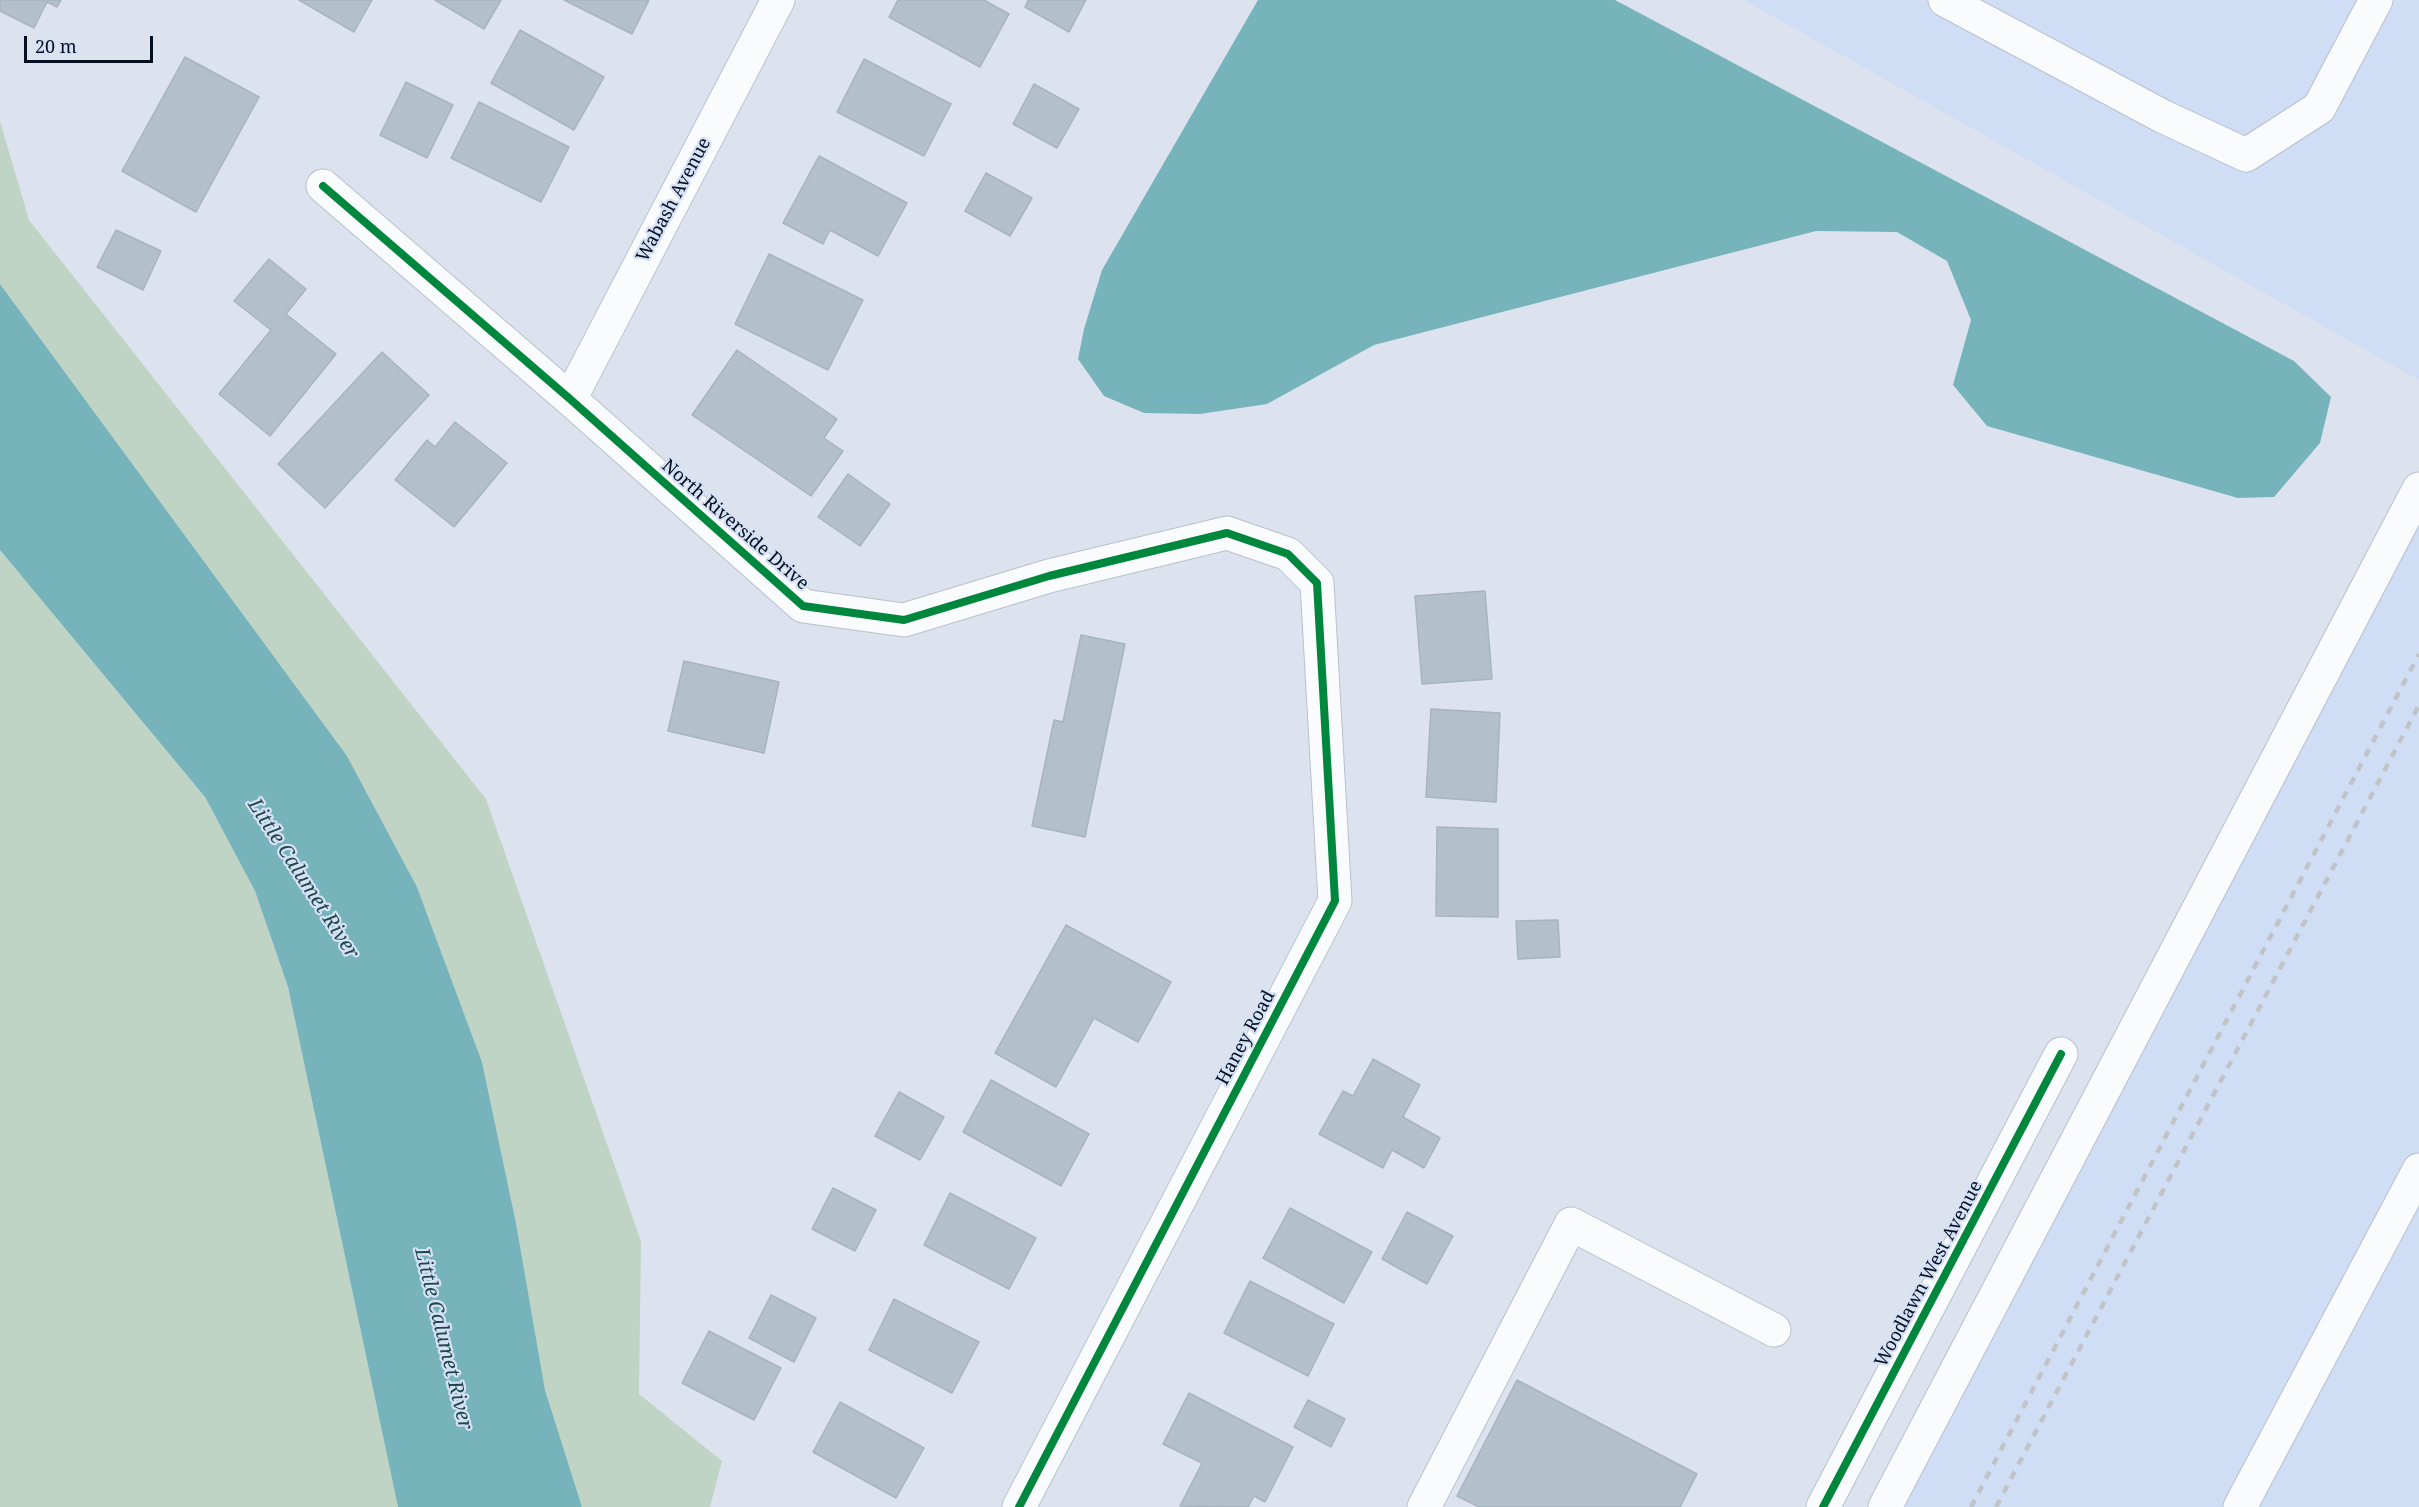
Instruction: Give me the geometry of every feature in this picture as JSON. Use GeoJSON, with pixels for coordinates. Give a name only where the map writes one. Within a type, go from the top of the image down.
{"type":"FeatureCollection","features":[{"type":"Feature","properties":{"kind":"street","name":"Wabash Avenue"},"geometry":{"type":"LineString","coordinates":[[570,399],[778,0]]}},
{"type":"Feature","properties":{"kind":"street"},"geometry":{"type":"LineString","coordinates":[[1946,0],[2162,116],[2246,155],[2319,108],[2376,0]]}},
{"type":"Feature","properties":{"kind":"street","name":"North Riverside Drive"},"geometry":{"type":"LineString","coordinates":[[323,186],[570,399],[803,606],[904,620],[1049,576],[1227,533],[1288,554]]}},
{"type":"Feature","properties":{"kind":"street"},"geometry":{"type":"LineString","coordinates":[[1885,1507],[2419,489]]}},
{"type":"Feature","properties":{"kind":"street","name":"Haney Road"},"geometry":{"type":"LineString","coordinates":[[1019,1507],[1335,900],[1317,583],[1288,554]]}},
{"type":"Feature","properties":{"kind":"street","name":"Woodlawn West Avenue"},"geometry":{"type":"LineString","coordinates":[[1823,1507],[2061,1054]]}},
{"type":"Feature","properties":{"kind":"street"},"geometry":{"type":"LineString","coordinates":[[2240,1507],[2419,1170]]}},
{"type":"Feature","properties":{"kind":"street"},"geometry":{"type":"LineString","coordinates":[[1424,1507],[1571,1224],[1774,1330]]}},
{"type":"Feature","properties":{"kind":"shaded area"},"geometry":{"type":"Polygon","coordinates":[[[1744,0],[2419,0],[2419,380],[1744,0]]]}},
{"type":"Feature","properties":{"kind":"shaded area"},"geometry":{"type":"Polygon","coordinates":[[[2419,480],[2419,1507],[1870,1507],[2419,480]]]}},
{"type":"Feature","properties":{"kind":"green space"},"geometry":{"type":"Polygon","coordinates":[[[0,121],[29,220],[486,799],[641,1241],[639,1394],[722,1461],[710,1507],[582,1507],[545,1390],[516,1223],[482,1062],[417,887],[347,756],[0,284],[0,121]]]}},
{"type":"Feature","properties":{"kind":"green space"},"geometry":{"type":"Polygon","coordinates":[[[0,550],[205,797],[255,891],[288,987],[398,1507],[0,1507],[0,550]]]}},
{"type":"Feature","properties":{"kind":"water"},"geometry":{"type":"Polygon","coordinates":[[[1258,0],[1615,0],[2294,361],[2331,397],[2320,443],[2274,497],[2238,498],[1987,426],[1953,385],[1971,320],[1947,261],[1897,232],[1816,231],[1374,345],[1267,404],[1200,414],[1144,413],[1104,396],[1078,359],[1084,329],[1102,270],[1258,0]]]}},
{"type":"Feature","properties":{"kind":"water","name":"Little Calumet River"},"geometry":{"type":"Polygon","coordinates":[[[0,284],[347,756],[417,887],[482,1062],[516,1223],[545,1390],[582,1507],[398,1507],[288,987],[255,891],[205,797],[0,550],[0,284]]]}},
{"type":"Feature","properties":{"kind":"building"},"geometry":{"type":"Polygon","coordinates":[[[0,0],[61,0],[57,7],[47,2],[34,28],[0,11],[0,0]]]}},
{"type":"Feature","properties":{"kind":"building"},"geometry":{"type":"Polygon","coordinates":[[[299,0],[372,0],[354,32],[299,0]]]}},
{"type":"Feature","properties":{"kind":"building"},"geometry":{"type":"Polygon","coordinates":[[[435,0],[501,0],[484,29],[435,0]]]}},
{"type":"Feature","properties":{"kind":"building"},"geometry":{"type":"Polygon","coordinates":[[[564,0],[649,0],[632,34],[564,0]]]}},
{"type":"Feature","properties":{"kind":"building"},"geometry":{"type":"Polygon","coordinates":[[[898,0],[984,0],[1009,14],[980,67],[889,17],[898,0]]]}},
{"type":"Feature","properties":{"kind":"building"},"geometry":{"type":"Polygon","coordinates":[[[1028,0],[1086,0],[1069,32],[1025,7],[1028,0]]]}},
{"type":"Feature","properties":{"kind":"building"},"geometry":{"type":"Polygon","coordinates":[[[520,30],[604,77],[574,130],[491,83],[520,30]]]}},
{"type":"Feature","properties":{"kind":"building"},"geometry":{"type":"Polygon","coordinates":[[[185,57],[259,97],[196,212],[122,171],[185,57]]]}},
{"type":"Feature","properties":{"kind":"building"},"geometry":{"type":"Polygon","coordinates":[[[864,59],[951,104],[924,156],[837,112],[864,59]]]}},
{"type":"Feature","properties":{"kind":"building"},"geometry":{"type":"Polygon","coordinates":[[[406,82],[453,105],[427,158],[380,135],[406,82]]]}},
{"type":"Feature","properties":{"kind":"building"},"geometry":{"type":"Polygon","coordinates":[[[1034,84],[1079,109],[1057,148],[1013,124],[1034,84]]]}},
{"type":"Feature","properties":{"kind":"building"},"geometry":{"type":"Polygon","coordinates":[[[479,102],[569,147],[541,202],[451,158],[479,102]]]}},
{"type":"Feature","properties":{"kind":"building"},"geometry":{"type":"Polygon","coordinates":[[[819,156],[907,203],[878,256],[830,230],[823,244],[783,223],[819,156]]]}},
{"type":"Feature","properties":{"kind":"building"},"geometry":{"type":"Polygon","coordinates":[[[986,173],[1032,198],[1010,236],[965,211],[986,173]]]}},
{"type":"Feature","properties":{"kind":"building"},"geometry":{"type":"Polygon","coordinates":[[[116,230],[161,251],[143,290],[97,267],[116,230]]]}},
{"type":"Feature","properties":{"kind":"building"},"geometry":{"type":"Polygon","coordinates":[[[769,254],[863,300],[828,370],[735,324],[769,254]]]}},
{"type":"Feature","properties":{"kind":"building"},"geometry":{"type":"Polygon","coordinates":[[[269,259],[306,289],[286,314],[336,354],[270,436],[219,394],[271,330],[234,301],[269,259]]]}},
{"type":"Feature","properties":{"kind":"building"},"geometry":{"type":"Polygon","coordinates":[[[737,350],[837,419],[824,438],[843,451],[811,496],[692,415],[737,350]]]}},
{"type":"Feature","properties":{"kind":"building"},"geometry":{"type":"Polygon","coordinates":[[[382,352],[429,395],[325,508],[278,464],[382,352]]]}},
{"type":"Feature","properties":{"kind":"building"},"geometry":{"type":"Polygon","coordinates":[[[455,422],[507,463],[454,527],[395,480],[427,440],[435,447],[455,422]]]}},
{"type":"Feature","properties":{"kind":"building"},"geometry":{"type":"Polygon","coordinates":[[[848,474],[890,504],[860,546],[818,517],[848,474]]]}},
{"type":"Feature","properties":{"kind":"building"},"geometry":{"type":"Polygon","coordinates":[[[1485,591],[1492,679],[1422,684],[1415,596],[1485,591]]]}},
{"type":"Feature","properties":{"kind":"building"},"geometry":{"type":"Polygon","coordinates":[[[1081,635],[1125,644],[1085,837],[1032,826],[1054,720],[1063,722],[1081,635]]]}},
{"type":"Feature","properties":{"kind":"building"},"geometry":{"type":"Polygon","coordinates":[[[684,661],[779,682],[764,753],[668,731],[684,661]]]}},
{"type":"Feature","properties":{"kind":"building"},"geometry":{"type":"Polygon","coordinates":[[[1431,709],[1500,713],[1496,802],[1426,797],[1431,709]]]}},
{"type":"Feature","properties":{"kind":"building"},"geometry":{"type":"Polygon","coordinates":[[[1437,827],[1498,829],[1498,917],[1436,916],[1437,827]]]}},
{"type":"Feature","properties":{"kind":"building"},"geometry":{"type":"Polygon","coordinates":[[[1558,920],[1560,957],[1518,959],[1516,921],[1558,920]]]}},
{"type":"Feature","properties":{"kind":"building"},"geometry":{"type":"Polygon","coordinates":[[[1066,925],[1171,982],[1138,1042],[1094,1018],[1056,1087],[995,1053],[1066,925]]]}},
{"type":"Feature","properties":{"kind":"building"},"geometry":{"type":"Polygon","coordinates":[[[1373,1059],[1420,1085],[1403,1117],[1440,1138],[1424,1168],[1392,1150],[1383,1168],[1319,1134],[1343,1091],[1353,1096],[1373,1059]]]}},
{"type":"Feature","properties":{"kind":"building"},"geometry":{"type":"Polygon","coordinates":[[[991,1080],[1089,1134],[1061,1186],[963,1132],[991,1080]]]}},
{"type":"Feature","properties":{"kind":"building"},"geometry":{"type":"Polygon","coordinates":[[[899,1092],[944,1117],[920,1160],[875,1136],[899,1092]]]}},
{"type":"Feature","properties":{"kind":"building"},"geometry":{"type":"Polygon","coordinates":[[[833,1188],[876,1210],[855,1251],[812,1229],[833,1188]]]}},
{"type":"Feature","properties":{"kind":"building"},"geometry":{"type":"Polygon","coordinates":[[[950,1193],[1036,1238],[1009,1289],[924,1245],[950,1193]]]}},
{"type":"Feature","properties":{"kind":"building"},"geometry":{"type":"Polygon","coordinates":[[[1290,1208],[1372,1252],[1344,1303],[1263,1258],[1290,1208]]]}},
{"type":"Feature","properties":{"kind":"building"},"geometry":{"type":"Polygon","coordinates":[[[1407,1212],[1453,1236],[1427,1284],[1382,1259],[1407,1212]]]}},
{"type":"Feature","properties":{"kind":"building"},"geometry":{"type":"Polygon","coordinates":[[[1250,1281],[1334,1324],[1308,1376],[1224,1333],[1250,1281]]]}},
{"type":"Feature","properties":{"kind":"building"},"geometry":{"type":"Polygon","coordinates":[[[771,1295],[816,1318],[794,1362],[749,1338],[771,1295]]]}},
{"type":"Feature","properties":{"kind":"building"},"geometry":{"type":"Polygon","coordinates":[[[894,1299],[979,1342],[952,1393],[869,1350],[894,1299]]]}},
{"type":"Feature","properties":{"kind":"building"},"geometry":{"type":"Polygon","coordinates":[[[709,1331],[781,1368],[754,1420],[682,1383],[709,1331]]]}},
{"type":"Feature","properties":{"kind":"building"},"geometry":{"type":"Polygon","coordinates":[[[1517,1380],[1697,1474],[1680,1507],[1479,1507],[1457,1496],[1517,1380]]]}},
{"type":"Feature","properties":{"kind":"building"},"geometry":{"type":"Polygon","coordinates":[[[1189,1393],[1293,1447],[1265,1502],[1254,1496],[1248,1507],[1180,1506],[1202,1463],[1163,1444],[1189,1393]]]}},
{"type":"Feature","properties":{"kind":"building"},"geometry":{"type":"Polygon","coordinates":[[[1308,1400],[1345,1419],[1331,1447],[1294,1427],[1308,1400]]]}},
{"type":"Feature","properties":{"kind":"building"},"geometry":{"type":"Polygon","coordinates":[[[840,1402],[924,1448],[896,1498],[813,1452],[840,1402]]]}},
{"type":"Feature","properties":{"kind":"railway"},"geometry":{"type":"LineString","coordinates":[[1971,1507],[2419,654]]}},
{"type":"Feature","properties":{"kind":"railway"},"geometry":{"type":"LineString","coordinates":[[1996,1507],[2419,705]]}},
{"type":"Feature","properties":{"kind":"cycle path"},"geometry":{"type":"LineString","coordinates":[[323,186],[570,399],[803,606],[904,620],[1049,576],[1227,533],[1288,554],[1317,583],[1335,901],[1019,1507]]}},
{"type":"Feature","properties":{"kind":"cycle path"},"geometry":{"type":"LineString","coordinates":[[1823,1507],[2061,1054]]}}]}
